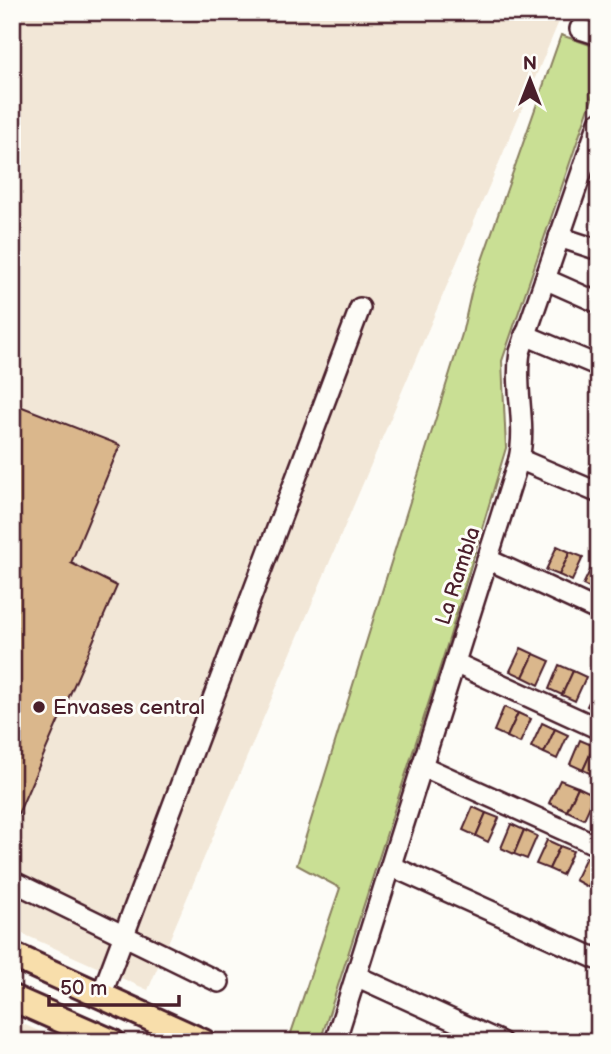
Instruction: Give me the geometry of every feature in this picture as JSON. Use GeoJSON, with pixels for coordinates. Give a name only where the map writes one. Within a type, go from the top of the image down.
{"type":"FeatureCollection","features":[{"type":"Feature","properties":{"kind":"main road"},"geometry":{"type":"LineString","coordinates":[[12,955],[203,1042]]}},
{"type":"Feature","properties":{"kind":"main road"},"geometry":{"type":"LineString","coordinates":[[12,998],[112,1042]]}},
{"type":"Feature","properties":{"kind":"street","name":"La Rambla"},"geometry":{"type":"LineString","coordinates":[[335,1042],[519,458],[523,432],[517,369],[525,335],[595,145],[599,122]]}},
{"type":"Feature","properties":{"kind":"street"},"geometry":{"type":"LineString","coordinates":[[559,237],[599,250]]}},
{"type":"Feature","properties":{"kind":"street"},"geometry":{"type":"LineString","coordinates":[[545,279],[599,303]]}},
{"type":"Feature","properties":{"kind":"street"},"geometry":{"type":"LineString","coordinates":[[101,996],[360,308]]}},
{"type":"Feature","properties":{"kind":"street"},"geometry":{"type":"LineString","coordinates":[[525,335],[599,366]]}},
{"type":"Feature","properties":{"kind":"street"},"geometry":{"type":"LineString","coordinates":[[519,458],[599,494]]}},
{"type":"Feature","properties":{"kind":"street"},"geometry":{"type":"LineString","coordinates":[[487,559],[599,611]]}},
{"type":"Feature","properties":{"kind":"street"},"geometry":{"type":"LineString","coordinates":[[454,663],[599,729]]}},
{"type":"Feature","properties":{"kind":"street"},"geometry":{"type":"LineString","coordinates":[[422,766],[599,846]]}},
{"type":"Feature","properties":{"kind":"street"},"geometry":{"type":"LineString","coordinates":[[391,866],[599,960]]}},
{"type":"Feature","properties":{"kind":"street"},"geometry":{"type":"LineString","coordinates":[[12,881],[219,982]]}},
{"type":"Feature","properties":{"kind":"street"},"geometry":{"type":"LineString","coordinates":[[356,976],[501,1042]]}},
{"type":"Feature","properties":{"kind":"shaded area"},"geometry":{"type":"Polygon","coordinates":[[[12,12],[563,12],[148,990],[12,929],[12,12]]]}},
{"type":"Feature","properties":{"kind":"shaded area"},"geometry":{"type":"Polygon","coordinates":[[[12,1019],[63,1042],[12,1042],[12,1019]]]}},
{"type":"Feature","properties":{"kind":"green space"},"geometry":{"type":"Polygon","coordinates":[[[561,35],[599,48],[599,78],[502,361],[506,448],[449,639],[320,1042],[288,1042],[340,888],[297,865],[462,334],[472,289],[561,35]]]}},
{"type":"Feature","properties":{"kind":"building","name":"Envases central"},"geometry":{"type":"Polygon","coordinates":[[[12,403],[120,445],[71,563],[117,586],[12,828],[12,403]]]}},
{"type":"Feature","properties":{"kind":"building"},"geometry":{"type":"Polygon","coordinates":[[[557,546],[570,552],[559,575],[546,570],[557,546]]]}},
{"type":"Feature","properties":{"kind":"building"},"geometry":{"type":"Polygon","coordinates":[[[570,552],[583,557],[572,581],[559,575],[570,552]]]}},
{"type":"Feature","properties":{"kind":"building"},"geometry":{"type":"Polygon","coordinates":[[[594,562],[599,564],[596,591],[583,585],[594,562]]]}},
{"type":"Feature","properties":{"kind":"building"},"geometry":{"type":"Polygon","coordinates":[[[521,648],[534,654],[523,677],[510,671],[521,648]]]}},
{"type":"Feature","properties":{"kind":"building"},"geometry":{"type":"Polygon","coordinates":[[[534,654],[550,661],[539,685],[523,677],[534,654]]]}},
{"type":"Feature","properties":{"kind":"building"},"geometry":{"type":"Polygon","coordinates":[[[559,665],[573,671],[562,695],[549,689],[559,665]]]}},
{"type":"Feature","properties":{"kind":"building"},"geometry":{"type":"Polygon","coordinates":[[[573,671],[586,677],[575,701],[562,695],[573,671]]]}},
{"type":"Feature","properties":{"kind":"building"},"geometry":{"type":"Polygon","coordinates":[[[599,683],[599,712],[587,706],[599,683]]]}},
{"type":"Feature","properties":{"kind":"building"},"geometry":{"type":"Polygon","coordinates":[[[504,707],[518,713],[507,737],[494,731],[504,707]]]}},
{"type":"Feature","properties":{"kind":"building"},"geometry":{"type":"Polygon","coordinates":[[[518,713],[531,719],[520,743],[507,737],[518,713]]]}},
{"type":"Feature","properties":{"kind":"building"},"geometry":{"type":"Polygon","coordinates":[[[542,723],[555,729],[544,753],[531,747],[542,723]]]}},
{"type":"Feature","properties":{"kind":"building"},"geometry":{"type":"Polygon","coordinates":[[[555,729],[568,735],[557,759],[544,753],[555,729]]]}},
{"type":"Feature","properties":{"kind":"building"},"geometry":{"type":"Polygon","coordinates":[[[580,740],[594,746],[583,770],[570,764],[580,740]]]}},
{"type":"Feature","properties":{"kind":"building"},"geometry":{"type":"Polygon","coordinates":[[[594,746],[599,748],[596,776],[583,770],[594,746]]]}},
{"type":"Feature","properties":{"kind":"building"},"geometry":{"type":"Polygon","coordinates":[[[560,780],[578,787],[567,811],[549,803],[560,780]]]}},
{"type":"Feature","properties":{"kind":"building"},"geometry":{"type":"Polygon","coordinates":[[[578,787],[595,795],[584,819],[567,811],[578,787]]]}},
{"type":"Feature","properties":{"kind":"building"},"geometry":{"type":"Polygon","coordinates":[[[473,807],[486,813],[476,836],[463,830],[473,807]]]}},
{"type":"Feature","properties":{"kind":"building"},"geometry":{"type":"Polygon","coordinates":[[[486,813],[499,818],[488,842],[476,836],[486,813]]]}},
{"type":"Feature","properties":{"kind":"building"},"geometry":{"type":"Polygon","coordinates":[[[511,824],[524,830],[514,854],[501,848],[511,824]]]}},
{"type":"Feature","properties":{"kind":"building"},"geometry":{"type":"Polygon","coordinates":[[[524,830],[537,836],[527,859],[514,854],[524,830]]]}},
{"type":"Feature","properties":{"kind":"building"},"geometry":{"type":"Polygon","coordinates":[[[547,840],[560,846],[549,869],[536,864],[547,840]]]}},
{"type":"Feature","properties":{"kind":"building"},"geometry":{"type":"Polygon","coordinates":[[[560,846],[573,851],[562,875],[549,869],[560,846]]]}},
{"type":"Feature","properties":{"kind":"building"},"geometry":{"type":"Polygon","coordinates":[[[586,857],[599,863],[588,887],[575,880],[586,857]]]}},
{"type":"Feature","properties":{"kind":"building"},"geometry":{"type":"Polygon","coordinates":[[[599,863],[599,891],[588,887],[599,863]]]}},
{"type":"Feature","properties":{"kind":"place","name":"Envases central"},"geometry":{"type":"Point","coordinates":[39,707]}}]}
